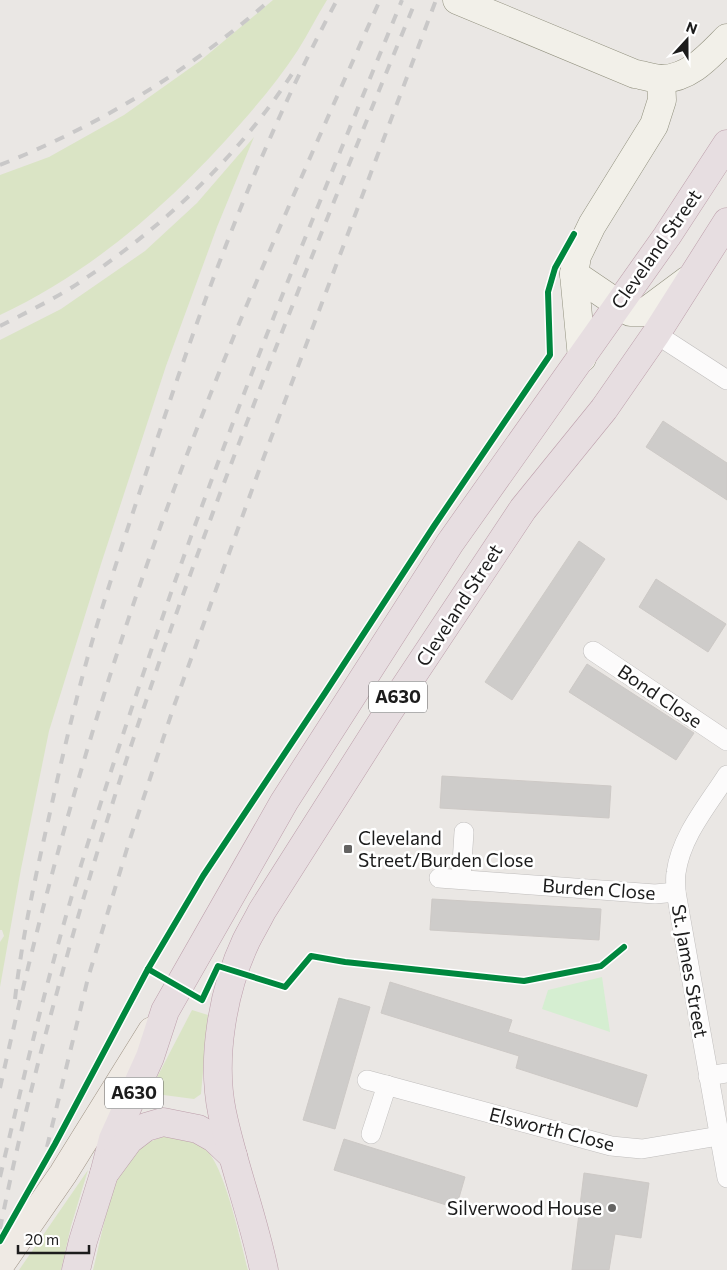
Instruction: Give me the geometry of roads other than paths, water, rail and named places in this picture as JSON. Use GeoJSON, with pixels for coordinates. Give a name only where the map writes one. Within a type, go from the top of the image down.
{"type":"FeatureCollection","features":[{"type":"Feature","properties":{"kind":"highway","name":"Cleveland Street"},"geometry":{"type":"LineString","coordinates":[[104,1174],[113,1139],[150,1057],[165,1011],[284,802],[450,543],[667,236],[727,144]]}},
{"type":"Feature","properties":{"kind":"highway","name":"Cleveland Street"},"geometry":{"type":"LineString","coordinates":[[233,1156],[221,1110],[218,1067],[221,1028],[234,971],[246,941],[262,911],[387,714],[523,509],[604,409],[656,334],[688,280],[727,222]]}},
{"type":"Feature","properties":{"kind":"highway","name":"A630"},"geometry":{"type":"LineString","coordinates":[[76,1270],[82,1241],[104,1174],[129,1140],[146,1127],[163,1122],[198,1129],[214,1138],[233,1156],[258,1242],[264,1270]]}},
{"type":"Feature","properties":{"kind":"highway"},"geometry":{"type":"LineString","coordinates":[[258,1242],[278,1270]]}},
{"type":"Feature","properties":{"kind":"main road","name":"Cleveland Street"},"geometry":{"type":"LineString","coordinates":[[0,1265],[63,1174],[165,1011]]}},
{"type":"Feature","properties":{"kind":"street"},"geometry":{"type":"LineString","coordinates":[[458,0],[635,74],[661,79],[684,75],[704,61],[727,38]]}},
{"type":"Feature","properties":{"kind":"street"},"geometry":{"type":"LineString","coordinates":[[582,358],[574,274],[577,256],[592,225],[654,125],[662,100],[661,79]]}},
{"type":"Feature","properties":{"kind":"street"},"geometry":{"type":"LineString","coordinates":[[574,274],[630,312],[645,312],[688,280]]}},
{"type":"Feature","properties":{"kind":"street"},"geometry":{"type":"LineString","coordinates":[[656,334],[727,380]]}},
{"type":"Feature","properties":{"kind":"street","name":"Bond Close"},"geometry":{"type":"LineString","coordinates":[[593,651],[727,741]]}},
{"type":"Feature","properties":{"kind":"street","name":"St. James Street"},"geometry":{"type":"LineString","coordinates":[[727,775],[689,835],[681,854],[676,874],[676,892],[727,1178]]}},
{"type":"Feature","properties":{"kind":"street"},"geometry":{"type":"LineString","coordinates":[[461,879],[464,832]]}},
{"type":"Feature","properties":{"kind":"street","name":"Burden Close"},"geometry":{"type":"LineString","coordinates":[[440,878],[655,894],[676,892]]}},
{"type":"Feature","properties":{"kind":"street"},"geometry":{"type":"LineString","coordinates":[[708,1076],[727,1073]]}},
{"type":"Feature","properties":{"kind":"street","name":"Elsworth Close"},"geometry":{"type":"LineString","coordinates":[[367,1080],[611,1146],[642,1149],[719,1136]]}},
{"type":"Feature","properties":{"kind":"street"},"geometry":{"type":"LineString","coordinates":[[371,1134],[387,1085]]}},
{"type":"Feature","properties":{"kind":"railway"},"geometry":{"type":"LineString","coordinates":[[0,165],[72,133],[142,94],[208,50],[270,0]]}},
{"type":"Feature","properties":{"kind":"railway"},"geometry":{"type":"LineString","coordinates":[[15,999],[29,908],[61,765],[82,678],[112,577],[186,354],[231,234],[280,115],[337,0]]}},
{"type":"Feature","properties":{"kind":"railway"},"geometry":{"type":"LineString","coordinates":[[0,1088],[52,874],[92,733],[161,525],[238,326],[380,0]]}},
{"type":"Feature","properties":{"kind":"railway"},"geometry":{"type":"LineString","coordinates":[[0,1177],[38,1019],[70,901],[152,648],[208,489],[249,381],[402,0]]}},
{"type":"Feature","properties":{"kind":"railway"},"geometry":{"type":"LineString","coordinates":[[0,1229],[25,1116],[74,931],[148,694],[232,461],[416,0]]}},
{"type":"Feature","properties":{"kind":"railway"},"geometry":{"type":"LineString","coordinates":[[47,1147],[88,978],[129,842],[174,706],[262,462],[436,0]]}},
{"type":"Feature","properties":{"kind":"railway"},"geometry":{"type":"LineString","coordinates":[[0,326],[44,304],[76,285],[147,233],[175,209],[229,156],[276,97],[297,66]]}},
{"type":"Feature","properties":{"kind":"place","name":"Cleveland Street/Burden Close"},"geometry":{"type":"Point","coordinates":[348,849]}},
{"type":"Feature","properties":{"kind":"place","name":"Silverwood House"},"geometry":{"type":"Point","coordinates":[612,1208]}}]}
